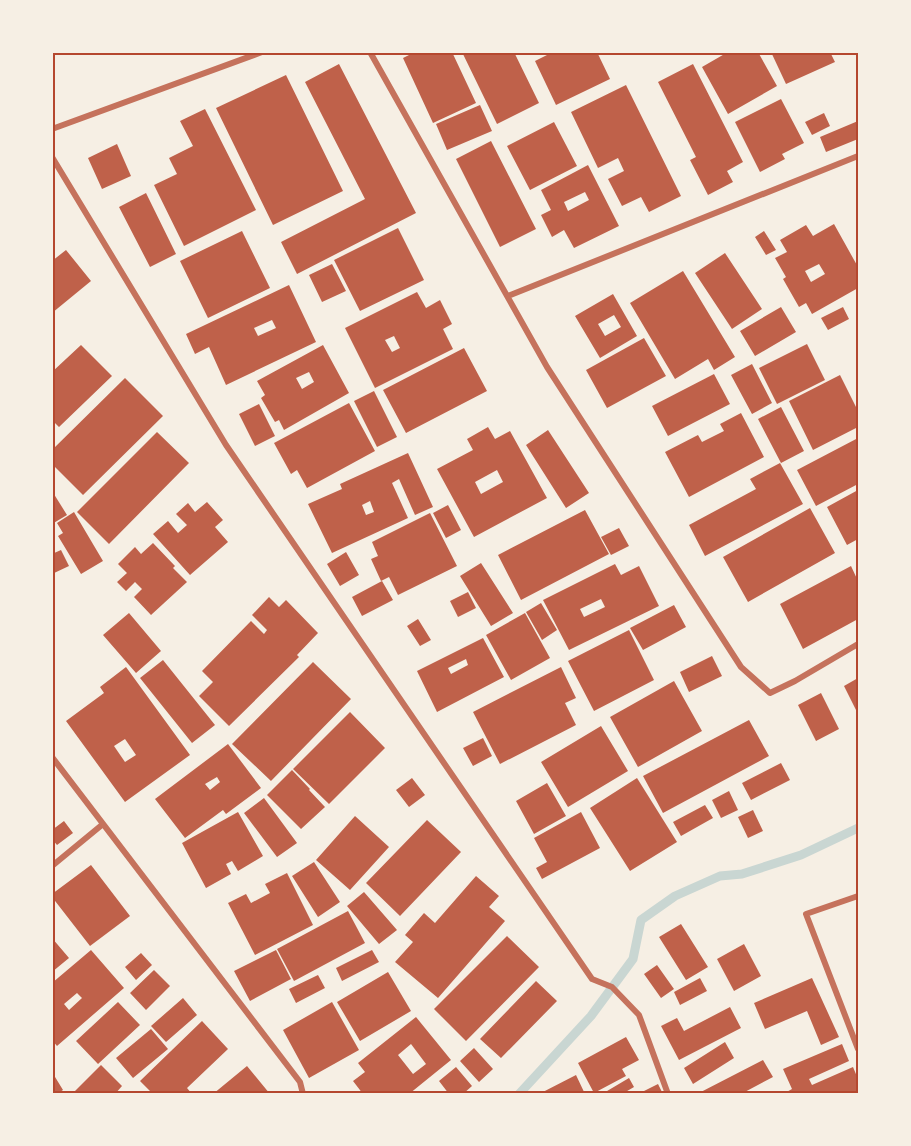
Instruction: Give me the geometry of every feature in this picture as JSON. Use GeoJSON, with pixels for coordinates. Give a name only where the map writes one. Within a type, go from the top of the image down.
{"type":"FeatureCollection","features":[{"type":"Feature","properties":{"kind":"street"},"geometry":{"type":"LineString","coordinates":[[52,129],[262,52]]}},
{"type":"Feature","properties":{"kind":"street"},"geometry":{"type":"LineString","coordinates":[[370,52],[547,368],[741,667],[770,693],[858,644]]}},
{"type":"Feature","properties":{"kind":"street"},"geometry":{"type":"LineString","coordinates":[[508,296],[858,156]]}},
{"type":"Feature","properties":{"kind":"street"},"geometry":{"type":"LineString","coordinates":[[52,157],[226,445],[592,979],[612,987],[639,1015],[668,1094]]}},
{"type":"Feature","properties":{"kind":"street"},"geometry":{"type":"LineString","coordinates":[[52,757],[300,1082],[303,1094]]}},
{"type":"Feature","properties":{"kind":"street"},"geometry":{"type":"LineString","coordinates":[[52,866],[103,824]]}},
{"type":"Feature","properties":{"kind":"street"},"geometry":{"type":"LineString","coordinates":[[858,896],[806,914],[858,1049]]}},
{"type":"Feature","properties":{"kind":"building"},"geometry":{"type":"Polygon","coordinates":[[[415,52],[452,52],[476,103],[433,123],[403,58],[415,52]]]}},
{"type":"Feature","properties":{"kind":"building"},"geometry":{"type":"Polygon","coordinates":[[[462,52],[514,52],[539,103],[497,124],[462,52]]]}},
{"type":"Feature","properties":{"kind":"building"},"geometry":{"type":"Polygon","coordinates":[[[553,52],[597,52],[610,79],[556,105],[535,61],[553,52]]]}},
{"type":"Feature","properties":{"kind":"building"},"geometry":{"type":"Polygon","coordinates":[[[728,52],[758,52],[777,86],[728,114],[702,67],[728,52]]]}},
{"type":"Feature","properties":{"kind":"building"},"geometry":{"type":"Polygon","coordinates":[[[771,52],[830,52],[835,62],[786,84],[771,52]]]}},
{"type":"Feature","properties":{"kind":"building"},"geometry":{"type":"Polygon","coordinates":[[[339,64],[416,213],[297,274],[281,242],[365,199],[305,82],[339,64]]]}},
{"type":"Feature","properties":{"kind":"building"},"geometry":{"type":"Polygon","coordinates":[[[693,64],[743,162],[727,171],[733,182],[708,195],[690,160],[696,157],[658,82],[693,64]]]}},
{"type":"Feature","properties":{"kind":"building"},"geometry":{"type":"Polygon","coordinates":[[[286,75],[343,191],[273,225],[216,108],[286,75]]]}},
{"type":"Feature","properties":{"kind":"building"},"geometry":{"type":"Polygon","coordinates":[[[626,85],[681,196],[649,212],[641,197],[622,206],[608,179],[624,171],[618,158],[598,168],[571,112],[626,85]]]}},
{"type":"Feature","properties":{"kind":"building"},"geometry":{"type":"Polygon","coordinates":[[[781,99],[804,143],[782,154],[785,159],[760,172],[735,122],[781,99]]]}},
{"type":"Feature","properties":{"kind":"building"},"geometry":{"type":"Polygon","coordinates":[[[480,105],[492,131],[447,150],[436,124],[480,105]]]}},
{"type":"Feature","properties":{"kind":"building"},"geometry":{"type":"Polygon","coordinates":[[[205,109],[256,210],[184,246],[154,185],[177,174],[169,158],[193,146],[180,121],[205,109]]]}},
{"type":"Feature","properties":{"kind":"building"},"geometry":{"type":"Polygon","coordinates":[[[824,113],[830,126],[812,135],[805,122],[824,113]]]}},
{"type":"Feature","properties":{"kind":"building"},"geometry":{"type":"Polygon","coordinates":[[[858,121],[858,139],[826,152],[820,137],[858,121]]]}},
{"type":"Feature","properties":{"kind":"building"},"geometry":{"type":"Polygon","coordinates":[[[554,122],[577,166],[530,190],[507,146],[554,122]]]}},
{"type":"Feature","properties":{"kind":"building"},"geometry":{"type":"Polygon","coordinates":[[[491,141],[536,229],[500,247],[456,159],[491,141]]]}},
{"type":"Feature","properties":{"kind":"building"},"geometry":{"type":"Polygon","coordinates":[[[117,144],[131,176],[102,189],[88,158],[117,144]]]}},
{"type":"Feature","properties":{"kind":"building"},"geometry":{"type":"Polygon","coordinates":[[[588,165],[619,226],[574,248],[564,230],[552,237],[541,215],[551,210],[541,190],[588,165]],[[585,192],[564,202],[568,211],[589,200],[585,192]]]}},
{"type":"Feature","properties":{"kind":"building"},"geometry":{"type":"Polygon","coordinates":[[[146,193],[176,254],[150,267],[119,207],[146,193]]]}},
{"type":"Feature","properties":{"kind":"building"},"geometry":{"type":"Polygon","coordinates":[[[834,224],[858,267],[858,288],[812,314],[806,303],[799,307],[783,279],[786,277],[775,258],[787,252],[780,240],[806,225],[813,236],[834,224]],[[819,264],[805,271],[811,282],[825,274],[819,264]]]}},
{"type":"Feature","properties":{"kind":"building"},"geometry":{"type":"Polygon","coordinates":[[[398,228],[424,280],[360,311],[334,260],[398,228]]]}},
{"type":"Feature","properties":{"kind":"building"},"geometry":{"type":"Polygon","coordinates":[[[242,231],[270,288],[208,318],[180,261],[242,231]]]}},
{"type":"Feature","properties":{"kind":"building"},"geometry":{"type":"Polygon","coordinates":[[[764,231],[776,250],[766,255],[755,237],[764,231]]]}},
{"type":"Feature","properties":{"kind":"building"},"geometry":{"type":"Polygon","coordinates":[[[66,250],[91,281],[52,313],[52,261],[66,250]]]}},
{"type":"Feature","properties":{"kind":"building"},"geometry":{"type":"Polygon","coordinates":[[[725,253],[762,309],[732,329],[695,273],[725,253]]]}},
{"type":"Feature","properties":{"kind":"building"},"geometry":{"type":"Polygon","coordinates":[[[332,264],[346,291],[322,302],[309,275],[332,264]]]}},
{"type":"Feature","properties":{"kind":"building"},"geometry":{"type":"Polygon","coordinates":[[[683,271],[735,357],[714,370],[708,359],[675,379],[630,303],[683,271]]]}},
{"type":"Feature","properties":{"kind":"building"},"geometry":{"type":"Polygon","coordinates":[[[289,285],[316,342],[226,385],[209,347],[195,354],[186,334],[289,285]],[[272,320],[254,328],[258,336],[276,328],[272,320]]]}},
{"type":"Feature","properties":{"kind":"building"},"geometry":{"type":"Polygon","coordinates":[[[417,292],[426,308],[440,300],[452,324],[443,329],[453,349],[375,388],[345,328],[417,292]],[[394,336],[385,340],[392,352],[400,348],[394,336]]]}},
{"type":"Feature","properties":{"kind":"building"},"geometry":{"type":"Polygon","coordinates":[[[613,294],[637,336],[600,358],[575,316],[613,294]],[[614,315],[598,324],[605,336],[621,327],[614,315]]]}},
{"type":"Feature","properties":{"kind":"building"},"geometry":{"type":"Polygon","coordinates":[[[781,307],[796,332],[755,356],[740,331],[781,307]]]}},
{"type":"Feature","properties":{"kind":"building"},"geometry":{"type":"Polygon","coordinates":[[[843,307],[849,319],[828,330],[821,318],[843,307]]]}},
{"type":"Feature","properties":{"kind":"building"},"geometry":{"type":"Polygon","coordinates":[[[644,338],[666,376],[607,408],[586,370],[644,338]]]}},
{"type":"Feature","properties":{"kind":"building"},"geometry":{"type":"Polygon","coordinates":[[[807,344],[825,380],[777,404],[759,368],[807,344]]]}},
{"type":"Feature","properties":{"kind":"building"},"geometry":{"type":"Polygon","coordinates":[[[81,345],[112,376],[59,427],[52,420],[52,372],[81,345]]]}},
{"type":"Feature","properties":{"kind":"building"},"geometry":{"type":"Polygon","coordinates":[[[323,345],[349,393],[284,430],[279,420],[275,422],[261,398],[265,395],[257,381],[323,345]],[[309,372],[296,378],[302,389],[314,382],[309,372]]]}},
{"type":"Feature","properties":{"kind":"building"},"geometry":{"type":"Polygon","coordinates":[[[464,348],[487,391],[406,433],[383,390],[464,348]]]}},
{"type":"Feature","properties":{"kind":"building"},"geometry":{"type":"Polygon","coordinates":[[[752,364],[772,403],[752,414],[731,375],[752,364]]]}},
{"type":"Feature","properties":{"kind":"building"},"geometry":{"type":"Polygon","coordinates":[[[714,374],[730,404],[668,436],[652,406],[714,374]]]}},
{"type":"Feature","properties":{"kind":"building"},"geometry":{"type":"Polygon","coordinates":[[[840,375],[858,411],[858,427],[813,450],[789,401],[840,375]]]}},
{"type":"Feature","properties":{"kind":"building"},"geometry":{"type":"Polygon","coordinates":[[[125,378],[163,416],[83,495],[52,464],[52,450],[125,378]]]}},
{"type":"Feature","properties":{"kind":"building"},"geometry":{"type":"Polygon","coordinates":[[[374,391],[397,437],[377,447],[354,401],[374,391]]]}},
{"type":"Feature","properties":{"kind":"building"},"geometry":{"type":"Polygon","coordinates":[[[349,403],[375,451],[307,488],[297,470],[291,474],[274,443],[349,403]]]}},
{"type":"Feature","properties":{"kind":"building"},"geometry":{"type":"Polygon","coordinates":[[[259,404],[275,436],[255,446],[239,414],[259,404]]]}},
{"type":"Feature","properties":{"kind":"building"},"geometry":{"type":"Polygon","coordinates":[[[781,407],[804,451],[781,463],[758,419],[781,407]]]}},
{"type":"Feature","properties":{"kind":"building"},"geometry":{"type":"Polygon","coordinates":[[[741,413],[764,457],[689,497],[665,452],[698,435],[702,442],[724,431],[720,424],[741,413]]]}},
{"type":"Feature","properties":{"kind":"building"},"geometry":{"type":"Polygon","coordinates":[[[488,427],[495,439],[510,431],[547,498],[474,537],[437,469],[473,450],[467,439],[488,427]],[[497,470],[475,482],[481,494],[503,482],[497,470]]]}},
{"type":"Feature","properties":{"kind":"building"},"geometry":{"type":"Polygon","coordinates":[[[548,430],[589,493],[566,508],[526,445],[548,430]]]}},
{"type":"Feature","properties":{"kind":"building"},"geometry":{"type":"Polygon","coordinates":[[[157,432],[189,463],[109,544],[77,512],[157,432]]]}},
{"type":"Feature","properties":{"kind":"building"},"geometry":{"type":"Polygon","coordinates":[[[858,438],[858,484],[816,506],[797,470],[858,438]]]}},
{"type":"Feature","properties":{"kind":"building"},"geometry":{"type":"Polygon","coordinates":[[[408,453],[433,507],[415,515],[399,479],[392,483],[408,518],[332,553],[308,504],[342,489],[340,484],[408,453]],[[370,501],[362,505],[366,515],[374,512],[370,501]]]}},
{"type":"Feature","properties":{"kind":"building"},"geometry":{"type":"Polygon","coordinates":[[[780,463],[803,504],[705,556],[689,525],[756,489],[750,479],[780,463]]]}},
{"type":"Feature","properties":{"kind":"building"},"geometry":{"type":"Polygon","coordinates":[[[858,490],[858,539],[847,545],[827,507],[858,490]]]}},
{"type":"Feature","properties":{"kind":"building"},"geometry":{"type":"Polygon","coordinates":[[[52,491],[67,515],[52,524],[52,491]]]}},
{"type":"Feature","properties":{"kind":"building"},"geometry":{"type":"Polygon","coordinates":[[[207,502],[223,520],[215,527],[228,542],[190,575],[153,534],[168,521],[178,533],[187,525],[176,514],[188,503],[195,512],[207,502]]]}},
{"type":"Feature","properties":{"kind":"building"},"geometry":{"type":"Polygon","coordinates":[[[448,505],[461,530],[446,538],[433,513],[448,505]]]}},
{"type":"Feature","properties":{"kind":"building"},"geometry":{"type":"Polygon","coordinates":[[[810,508],[835,553],[748,602],[723,557],[810,508]]]}},
{"type":"Feature","properties":{"kind":"building"},"geometry":{"type":"Polygon","coordinates":[[[585,510],[609,554],[521,600],[498,555],[585,510]]]}},
{"type":"Feature","properties":{"kind":"building"},"geometry":{"type":"Polygon","coordinates":[[[74,512],[103,561],[81,574],[58,536],[63,533],[57,523],[74,512]]]}},
{"type":"Feature","properties":{"kind":"building"},"geometry":{"type":"Polygon","coordinates":[[[430,513],[457,566],[398,595],[389,577],[381,581],[371,559],[378,556],[372,542],[430,513]]]}},
{"type":"Feature","properties":{"kind":"building"},"geometry":{"type":"Polygon","coordinates":[[[619,528],[629,546],[611,555],[601,537],[619,528]]]}},
{"type":"Feature","properties":{"kind":"building"},"geometry":{"type":"Polygon","coordinates":[[[153,543],[187,582],[151,615],[134,597],[142,589],[135,582],[126,591],[117,582],[127,573],[118,564],[135,547],[141,554],[153,543]]]}},
{"type":"Feature","properties":{"kind":"building"},"geometry":{"type":"Polygon","coordinates":[[[61,550],[69,566],[52,574],[52,554],[61,550]]]}},
{"type":"Feature","properties":{"kind":"building"},"geometry":{"type":"Polygon","coordinates":[[[346,552],[359,575],[340,586],[327,564],[346,552]]]}},
{"type":"Feature","properties":{"kind":"building"},"geometry":{"type":"Polygon","coordinates":[[[481,563],[513,613],[491,626],[460,576],[481,563]]]}},
{"type":"Feature","properties":{"kind":"building"},"geometry":{"type":"Polygon","coordinates":[[[615,564],[621,575],[639,566],[659,606],[569,650],[543,600],[615,564]],[[601,599],[580,609],[584,617],[605,607],[601,599]]]}},
{"type":"Feature","properties":{"kind":"building"},"geometry":{"type":"Polygon","coordinates":[[[851,566],[858,581],[858,619],[803,649],[780,604],[851,566]]]}},
{"type":"Feature","properties":{"kind":"building"},"geometry":{"type":"Polygon","coordinates":[[[382,581],[393,600],[362,616],[352,597],[382,581]]]}},
{"type":"Feature","properties":{"kind":"building"},"geometry":{"type":"Polygon","coordinates":[[[468,592],[476,608],[458,617],[450,601],[468,592]]]}},
{"type":"Feature","properties":{"kind":"building"},"geometry":{"type":"Polygon","coordinates":[[[269,597],[279,607],[286,600],[318,633],[297,655],[299,657],[229,726],[199,696],[213,682],[202,671],[251,621],[264,634],[267,630],[252,615],[269,597]]]}},
{"type":"Feature","properties":{"kind":"building"},"geometry":{"type":"Polygon","coordinates":[[[541,603],[557,630],[542,640],[526,612],[541,603]]]}},
{"type":"Feature","properties":{"kind":"building"},"geometry":{"type":"Polygon","coordinates":[[[674,605],[686,627],[643,650],[630,628],[674,605]]]}},
{"type":"Feature","properties":{"kind":"building"},"geometry":{"type":"Polygon","coordinates":[[[129,613],[161,651],[136,673],[103,635],[129,613]]]}},
{"type":"Feature","properties":{"kind":"building"},"geometry":{"type":"Polygon","coordinates":[[[525,613],[550,658],[511,680],[486,635],[525,613]]]}},
{"type":"Feature","properties":{"kind":"building"},"geometry":{"type":"Polygon","coordinates":[[[418,619],[431,640],[420,646],[407,626],[418,619]]]}},
{"type":"Feature","properties":{"kind":"building"},"geometry":{"type":"Polygon","coordinates":[[[629,630],[654,680],[594,711],[568,661],[629,630]]]}},
{"type":"Feature","properties":{"kind":"building"},"geometry":{"type":"Polygon","coordinates":[[[483,638],[504,677],[437,712],[417,671],[483,638]],[[466,659],[448,668],[451,674],[468,665],[466,659]]]}},
{"type":"Feature","properties":{"kind":"building"},"geometry":{"type":"Polygon","coordinates":[[[712,656],[722,676],[689,692],[680,672],[712,656]]]}},
{"type":"Feature","properties":{"kind":"building"},"geometry":{"type":"Polygon","coordinates":[[[163,660],[215,725],[192,743],[140,678],[163,660]]]}},
{"type":"Feature","properties":{"kind":"building"},"geometry":{"type":"Polygon","coordinates":[[[313,662],[351,699],[271,781],[232,744],[313,662]]]}},
{"type":"Feature","properties":{"kind":"building"},"geometry":{"type":"Polygon","coordinates":[[[126,667],[190,755],[125,802],[66,721],[104,693],[100,687],[126,667]],[[125,739],[114,746],[125,762],[136,755],[125,739]]]}},
{"type":"Feature","properties":{"kind":"building"},"geometry":{"type":"Polygon","coordinates":[[[561,667],[576,698],[565,703],[576,725],[500,764],[473,712],[561,667]]]}},
{"type":"Feature","properties":{"kind":"building"},"geometry":{"type":"Polygon","coordinates":[[[858,678],[858,714],[844,686],[858,678]]]}},
{"type":"Feature","properties":{"kind":"building"},"geometry":{"type":"Polygon","coordinates":[[[674,681],[702,731],[638,767],[610,717],[674,681]]]}},
{"type":"Feature","properties":{"kind":"building"},"geometry":{"type":"Polygon","coordinates":[[[821,693],[839,729],[816,741],[798,705],[821,693]]]}},
{"type":"Feature","properties":{"kind":"building"},"geometry":{"type":"Polygon","coordinates":[[[350,712],[385,748],[329,804],[293,769],[350,712]]]}},
{"type":"Feature","properties":{"kind":"building"},"geometry":{"type":"Polygon","coordinates":[[[749,720],[769,756],[663,813],[643,776],[749,720]]]}},
{"type":"Feature","properties":{"kind":"building"},"geometry":{"type":"Polygon","coordinates":[[[601,726],[628,771],[568,807],[541,762],[601,726]]]}},
{"type":"Feature","properties":{"kind":"building"},"geometry":{"type":"Polygon","coordinates":[[[483,738],[492,756],[473,766],[463,748],[483,738]]]}},
{"type":"Feature","properties":{"kind":"building"},"geometry":{"type":"Polygon","coordinates":[[[228,744],[261,788],[226,814],[223,810],[185,838],[155,799],[228,744]],[[217,777],[205,784],[210,790],[220,782],[217,777]]]}},
{"type":"Feature","properties":{"kind":"building"},"geometry":{"type":"Polygon","coordinates":[[[781,763],[790,780],[751,800],[742,783],[781,763]]]}},
{"type":"Feature","properties":{"kind":"building"},"geometry":{"type":"Polygon","coordinates":[[[292,770],[325,807],[301,829],[267,795],[292,770]]]}},
{"type":"Feature","properties":{"kind":"building"},"geometry":{"type":"Polygon","coordinates":[[[412,778],[425,795],[409,807],[396,790],[412,778]]]}},
{"type":"Feature","properties":{"kind":"building"},"geometry":{"type":"Polygon","coordinates":[[[637,778],[677,842],[630,871],[590,808],[637,778]]]}},
{"type":"Feature","properties":{"kind":"building"},"geometry":{"type":"Polygon","coordinates":[[[547,783],[566,816],[534,834],[516,801],[547,783]]]}},
{"type":"Feature","properties":{"kind":"building"},"geometry":{"type":"Polygon","coordinates":[[[729,791],[738,810],[721,818],[712,800],[729,791]]]}},
{"type":"Feature","properties":{"kind":"building"},"geometry":{"type":"Polygon","coordinates":[[[264,798],[297,843],[277,857],[244,813],[264,798]]]}},
{"type":"Feature","properties":{"kind":"building"},"geometry":{"type":"Polygon","coordinates":[[[705,805],[713,818],[681,836],[673,822],[705,805]]]}},
{"type":"Feature","properties":{"kind":"building"},"geometry":{"type":"Polygon","coordinates":[[[753,810],[763,831],[748,838],[738,817],[753,810]]]}},
{"type":"Feature","properties":{"kind":"building"},"geometry":{"type":"Polygon","coordinates":[[[238,812],[263,856],[238,871],[232,861],[226,864],[231,874],[206,888],[182,843],[238,812]]]}},
{"type":"Feature","properties":{"kind":"building"},"geometry":{"type":"Polygon","coordinates":[[[581,812],[600,848],[542,879],[536,868],[547,862],[534,838],[581,812]]]}},
{"type":"Feature","properties":{"kind":"building"},"geometry":{"type":"Polygon","coordinates":[[[355,816],[389,847],[350,890],[316,860],[355,816]]]}},
{"type":"Feature","properties":{"kind":"building"},"geometry":{"type":"Polygon","coordinates":[[[427,820],[461,852],[400,916],[366,883],[427,820]]]}},
{"type":"Feature","properties":{"kind":"building"},"geometry":{"type":"Polygon","coordinates":[[[64,821],[73,833],[57,845],[52,839],[52,830],[64,821]]]}},
{"type":"Feature","properties":{"kind":"building"},"geometry":{"type":"Polygon","coordinates":[[[314,862],[340,902],[318,917],[292,876],[314,862]]]}},
{"type":"Feature","properties":{"kind":"building"},"geometry":{"type":"Polygon","coordinates":[[[91,865],[130,916],[90,946],[52,894],[91,865]]]}},
{"type":"Feature","properties":{"kind":"building"},"geometry":{"type":"Polygon","coordinates":[[[287,873],[313,925],[255,955],[228,903],[246,894],[251,903],[270,893],[265,884],[287,873]]]}},
{"type":"Feature","properties":{"kind":"building"},"geometry":{"type":"Polygon","coordinates":[[[476,876],[499,896],[489,907],[505,921],[438,998],[395,962],[413,942],[405,935],[424,913],[435,923],[476,876]]]}},
{"type":"Feature","properties":{"kind":"building"},"geometry":{"type":"Polygon","coordinates":[[[364,892],[397,930],[379,944],[347,906],[364,892]]]}},
{"type":"Feature","properties":{"kind":"building"},"geometry":{"type":"Polygon","coordinates":[[[348,911],[365,943],[294,981],[277,949],[348,911]]]}},
{"type":"Feature","properties":{"kind":"building"},"geometry":{"type":"Polygon","coordinates":[[[681,924],[708,967],[686,980],[659,937],[681,924]]]}},
{"type":"Feature","properties":{"kind":"building"},"geometry":{"type":"Polygon","coordinates":[[[507,936],[539,967],[466,1041],[434,1009],[507,936]]]}},
{"type":"Feature","properties":{"kind":"building"},"geometry":{"type":"Polygon","coordinates":[[[52,938],[69,958],[52,972],[52,938]]]}},
{"type":"Feature","properties":{"kind":"building"},"geometry":{"type":"Polygon","coordinates":[[[744,944],[761,976],[734,991],[717,959],[744,944]]]}},
{"type":"Feature","properties":{"kind":"building"},"geometry":{"type":"Polygon","coordinates":[[[91,950],[124,988],[57,1046],[52,1040],[52,983],[91,950]],[[77,993],[64,1004],[69,1010],[82,998],[77,993]]]}},
{"type":"Feature","properties":{"kind":"building"},"geometry":{"type":"Polygon","coordinates":[[[276,950],[291,979],[250,1001],[234,971],[276,950]]]}},
{"type":"Feature","properties":{"kind":"building"},"geometry":{"type":"Polygon","coordinates":[[[372,950],[379,962],[342,981],[336,968],[372,950]]]}},
{"type":"Feature","properties":{"kind":"building"},"geometry":{"type":"Polygon","coordinates":[[[141,953],[152,965],[136,980],[125,967],[141,953]]]}},
{"type":"Feature","properties":{"kind":"building"},"geometry":{"type":"Polygon","coordinates":[[[657,965],[674,989],[661,998],[644,974],[657,965]]]}},
{"type":"Feature","properties":{"kind":"building"},"geometry":{"type":"Polygon","coordinates":[[[154,970],[170,986],[146,1010],[130,993],[154,970]]]}},
{"type":"Feature","properties":{"kind":"building"},"geometry":{"type":"Polygon","coordinates":[[[388,972],[411,1011],[360,1041],[337,1002],[388,972]]]}},
{"type":"Feature","properties":{"kind":"building"},"geometry":{"type":"Polygon","coordinates":[[[318,975],[325,988],[296,1003],[289,989],[318,975]]]}},
{"type":"Feature","properties":{"kind":"building"},"geometry":{"type":"Polygon","coordinates":[[[700,978],[707,991],[680,1005],[674,992],[700,978]]]}},
{"type":"Feature","properties":{"kind":"building"},"geometry":{"type":"Polygon","coordinates":[[[812,978],[839,1037],[821,1045],[807,1011],[765,1029],[754,1003],[812,978]]]}},
{"type":"Feature","properties":{"kind":"building"},"geometry":{"type":"Polygon","coordinates":[[[536,981],[557,1001],[501,1058],[480,1039],[536,981]]]}},
{"type":"Feature","properties":{"kind":"building"},"geometry":{"type":"Polygon","coordinates":[[[183,998],[197,1015],[166,1042],[151,1026],[183,998]]]}},
{"type":"Feature","properties":{"kind":"building"},"geometry":{"type":"Polygon","coordinates":[[[118,1002],[140,1025],[98,1064],[76,1041],[118,1002]]]}},
{"type":"Feature","properties":{"kind":"building"},"geometry":{"type":"Polygon","coordinates":[[[332,1002],[359,1050],[309,1078],[283,1030],[332,1002]]]}},
{"type":"Feature","properties":{"kind":"building"},"geometry":{"type":"Polygon","coordinates":[[[730,1007],[741,1028],[679,1060],[661,1026],[677,1018],[684,1031],[730,1007]]]}},
{"type":"Feature","properties":{"kind":"building"},"geometry":{"type":"Polygon","coordinates":[[[416,1017],[451,1060],[409,1094],[363,1094],[353,1081],[365,1072],[358,1063],[416,1017]],[[411,1044],[398,1055],[413,1074],[426,1064],[411,1044]]]}},
{"type":"Feature","properties":{"kind":"building"},"geometry":{"type":"Polygon","coordinates":[[[202,1021],[228,1049],[187,1088],[192,1094],[153,1094],[140,1081],[202,1021]]]}},
{"type":"Feature","properties":{"kind":"building"},"geometry":{"type":"Polygon","coordinates":[[[151,1029],[168,1049],[133,1078],[116,1058],[151,1029]]]}},
{"type":"Feature","properties":{"kind":"building"},"geometry":{"type":"Polygon","coordinates":[[[626,1037],[639,1060],[622,1069],[626,1076],[594,1093],[578,1063],[626,1037]]]}},
{"type":"Feature","properties":{"kind":"building"},"geometry":{"type":"Polygon","coordinates":[[[725,1042],[734,1058],[693,1084],[684,1068],[725,1042]]]}},
{"type":"Feature","properties":{"kind":"building"},"geometry":{"type":"Polygon","coordinates":[[[842,1044],[849,1061],[809,1079],[812,1085],[853,1067],[858,1079],[858,1094],[783,1094],[792,1089],[783,1069],[842,1044]]]}},
{"type":"Feature","properties":{"kind":"building"},"geometry":{"type":"Polygon","coordinates":[[[474,1048],[493,1069],[479,1082],[460,1061],[474,1048]]]}},
{"type":"Feature","properties":{"kind":"building"},"geometry":{"type":"Polygon","coordinates":[[[763,1060],[773,1077],[741,1094],[697,1094],[763,1060]]]}},
{"type":"Feature","properties":{"kind":"building"},"geometry":{"type":"Polygon","coordinates":[[[101,1065],[122,1086],[115,1094],[75,1094],[74,1092],[101,1065]]]}},
{"type":"Feature","properties":{"kind":"building"},"geometry":{"type":"Polygon","coordinates":[[[247,1066],[270,1094],[213,1094],[247,1066]]]}},
{"type":"Feature","properties":{"kind":"building"},"geometry":{"type":"Polygon","coordinates":[[[456,1067],[472,1086],[463,1094],[449,1094],[439,1081],[456,1067]]]}},
{"type":"Feature","properties":{"kind":"building"},"geometry":{"type":"Polygon","coordinates":[[[52,1072],[63,1090],[57,1094],[52,1094],[52,1072]]]}},
{"type":"Feature","properties":{"kind":"building"},"geometry":{"type":"Polygon","coordinates":[[[576,1075],[585,1094],[539,1094],[576,1075]]]}},
{"type":"Feature","properties":{"kind":"building"},"geometry":{"type":"Polygon","coordinates":[[[629,1078],[634,1087],[622,1094],[602,1094],[629,1078]]]}},
{"type":"Feature","properties":{"kind":"building"},"geometry":{"type":"Polygon","coordinates":[[[658,1084],[663,1094],[638,1094],[658,1084]]]}},
{"type":"Feature","properties":{"kind":"waterway"},"geometry":{"type":"LineString","coordinates":[[519,1094],[591,1016],[633,959],[641,920],[675,896],[720,876],[742,874],[801,855],[858,828]]}}]}
